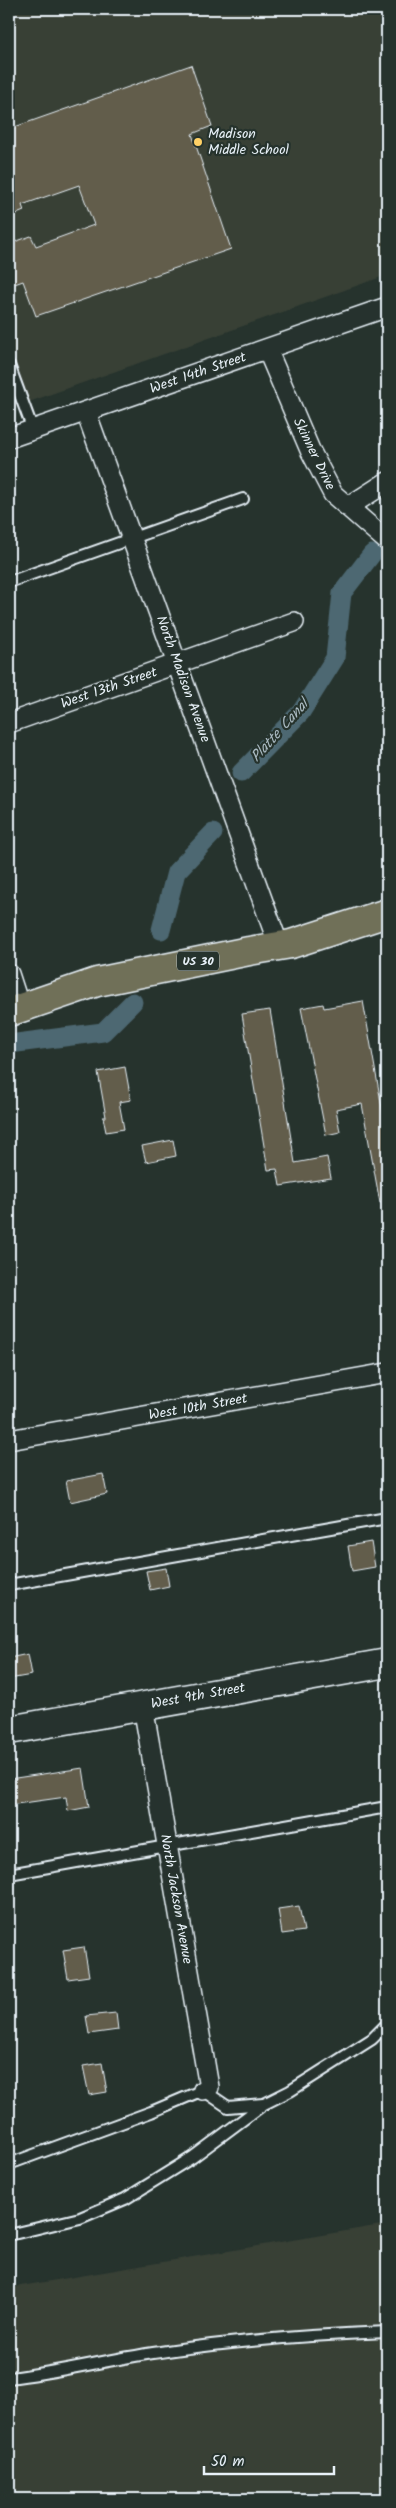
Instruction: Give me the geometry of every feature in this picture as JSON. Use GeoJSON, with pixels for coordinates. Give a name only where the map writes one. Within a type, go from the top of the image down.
{"type":"FeatureCollection","features":[{"type":"Feature","properties":{"kind":"main road","name":"US 30"},"geometry":{"type":"LineString","coordinates":[[15,1010],[97,982],[279,946],[387,913]]}},
{"type":"Feature","properties":{"kind":"street","name":"West 14th Street"},"geometry":{"type":"LineString","coordinates":[[9,438],[387,307]]}},
{"type":"Feature","properties":{"kind":"street","name":"Skinner Drive"},"geometry":{"type":"LineString","coordinates":[[267,348],[310,450],[333,494],[387,541]]}},
{"type":"Feature","properties":{"kind":"street","name":"North Madison Avenue"},"geometry":{"type":"LineString","coordinates":[[86,412],[279,946]]}},
{"type":"Feature","properties":{"kind":"street"},"geometry":{"type":"LineString","coordinates":[[348,507],[387,482]]}},
{"type":"Feature","properties":{"kind":"street","name":"West 13th Street"},"geometry":{"type":"LineString","coordinates":[[9,723],[294,622]]}},
{"type":"Feature","properties":{"kind":"street"},"geometry":{"type":"LineString","coordinates":[[9,974],[15,1010]]}},
{"type":"Feature","properties":{"kind":"street","name":"West 10th Street"},"geometry":{"type":"LineString","coordinates":[[9,1440],[387,1374]]}},
{"type":"Feature","properties":{"kind":"street","name":"West 9th Street"},"geometry":{"type":"LineString","coordinates":[[9,1730],[387,1664]]}},
{"type":"Feature","properties":{"kind":"street","name":"North Jackson Avenue"},"geometry":{"type":"LineString","coordinates":[[143,1706],[208,2088],[204,2090]]}},
{"type":"Feature","properties":{"kind":"lane"},"geometry":{"type":"LineString","coordinates":[[9,365],[33,430]]}},
{"type":"Feature","properties":{"kind":"lane"},"geometry":{"type":"LineString","coordinates":[[9,582],[132,540],[243,499]]}},
{"type":"Feature","properties":{"kind":"lane"},"geometry":{"type":"LineString","coordinates":[[9,1586],[387,1518]]}},
{"type":"Feature","properties":{"kind":"lane"},"geometry":{"type":"LineString","coordinates":[[9,1874],[387,1807]]}},
{"type":"Feature","properties":{"kind":"lane"},"geometry":{"type":"LineString","coordinates":[[9,2235],[80,2218],[125,2198],[193,2157],[264,2104],[290,2091],[372,2039],[387,2024]]}},
{"type":"Feature","properties":{"kind":"lane"},"geometry":{"type":"LineString","coordinates":[[9,2164],[151,2112],[204,2090],[228,2107],[264,2104]]}},
{"type":"Feature","properties":{"kind":"lane"},"geometry":{"type":"LineString","coordinates":[[9,2378],[55,2373],[165,2351],[283,2336],[387,2332]]}},
{"type":"Feature","properties":{"kind":"shaded area","name":"Madison Middle School"},"geometry":{"type":"Polygon","coordinates":[[[9,9],[387,9],[387,275],[9,409],[9,9]]]}},
{"type":"Feature","properties":{"kind":"shaded area"},"geometry":{"type":"Polygon","coordinates":[[[387,2224],[387,2499],[9,2499],[9,2288],[387,2224]]]}},
{"type":"Feature","properties":{"kind":"building"},"geometry":{"type":"Polygon","coordinates":[[[191,65],[212,126],[192,134],[231,249],[36,316],[23,281],[9,286],[9,244],[31,236],[36,246],[94,225],[79,185],[22,205],[24,211],[9,217],[9,129],[191,65]]]}},
{"type":"Feature","properties":{"kind":"building"},"geometry":{"type":"Polygon","coordinates":[[[363,1001],[387,1136],[387,1202],[380,1203],[362,1104],[336,1109],[340,1132],[326,1135],[301,1008],[323,1004],[324,1008],[363,1001]]]}},
{"type":"Feature","properties":{"kind":"building"},"geometry":{"type":"Polygon","coordinates":[[[270,1010],[295,1163],[327,1157],[331,1178],[280,1186],[277,1169],[268,1170],[242,1014],[270,1010]]]}},
{"type":"Feature","properties":{"kind":"building"},"geometry":{"type":"Polygon","coordinates":[[[125,1067],[131,1100],[119,1102],[124,1129],[106,1132],[103,1117],[106,1117],[98,1072],[125,1067]]]}},
{"type":"Feature","properties":{"kind":"building"},"geometry":{"type":"Polygon","coordinates":[[[173,1140],[176,1156],[146,1162],[142,1146],[173,1140]]]}},
{"type":"Feature","properties":{"kind":"building"},"geometry":{"type":"Polygon","coordinates":[[[103,1474],[107,1494],[70,1502],[66,1481],[103,1474]]]}},
{"type":"Feature","properties":{"kind":"building"},"geometry":{"type":"Polygon","coordinates":[[[371,1542],[375,1567],[352,1571],[348,1546],[371,1542]]]}},
{"type":"Feature","properties":{"kind":"building"},"geometry":{"type":"Polygon","coordinates":[[[166,1568],[169,1586],[150,1590],[146,1571],[166,1568]]]}},
{"type":"Feature","properties":{"kind":"building"},"geometry":{"type":"Polygon","coordinates":[[[28,1654],[32,1675],[9,1679],[9,1658],[28,1654]]]}},
{"type":"Feature","properties":{"kind":"building"},"geometry":{"type":"Polygon","coordinates":[[[83,1768],[89,1807],[68,1811],[66,1797],[9,1805],[9,1779],[83,1768]]]}},
{"type":"Feature","properties":{"kind":"building"},"geometry":{"type":"Polygon","coordinates":[[[299,1906],[304,1931],[282,1934],[278,1909],[299,1906]]]}},
{"type":"Feature","properties":{"kind":"building"},"geometry":{"type":"Polygon","coordinates":[[[84,1947],[89,1976],[68,1979],[63,1950],[84,1947]]]}},
{"type":"Feature","properties":{"kind":"building"},"geometry":{"type":"Polygon","coordinates":[[[116,2013],[118,2030],[89,2034],[86,2016],[116,2013]]]}},
{"type":"Feature","properties":{"kind":"building"},"geometry":{"type":"Polygon","coordinates":[[[102,2063],[107,2092],[89,2095],[83,2066],[102,2063]]]}},
{"type":"Feature","properties":{"kind":"waterway","name":"Platte Canal"},"geometry":{"type":"LineString","coordinates":[[241,773],[301,712],[335,658],[342,593],[372,554]]}},
{"type":"Feature","properties":{"kind":"waterway","name":"Platte Canal"},"geometry":{"type":"LineString","coordinates":[[161,930],[176,872],[213,833]]}},
{"type":"Feature","properties":{"kind":"waterway","name":"Platte Canal"},"geometry":{"type":"LineString","coordinates":[[9,1044],[103,1032],[133,1002]]}},
{"type":"Feature","properties":{"kind":"place","name":"Madison Middle School"},"geometry":{"type":"Point","coordinates":[198,142]}}]}
